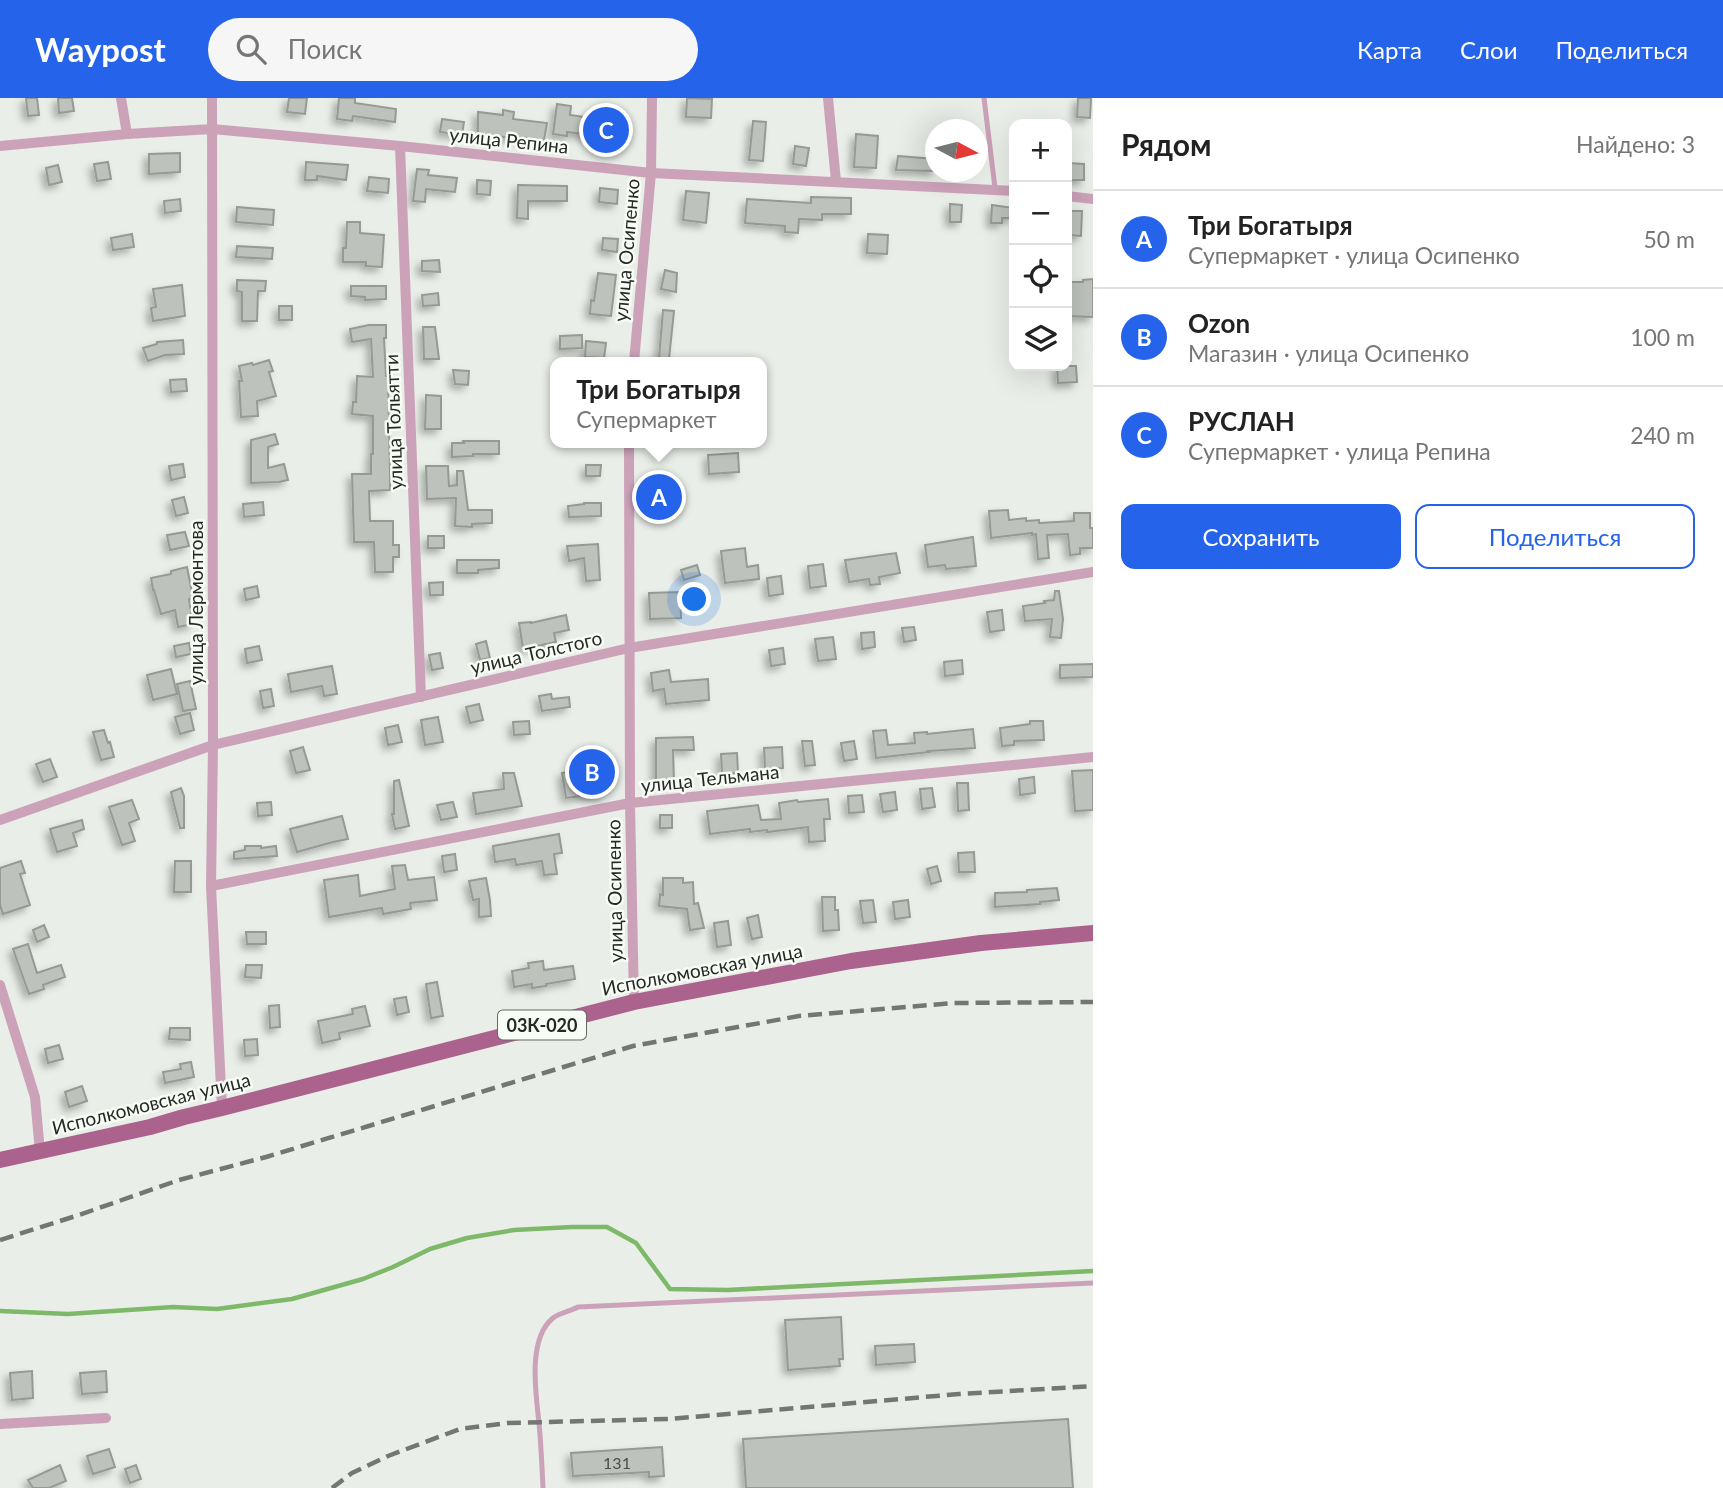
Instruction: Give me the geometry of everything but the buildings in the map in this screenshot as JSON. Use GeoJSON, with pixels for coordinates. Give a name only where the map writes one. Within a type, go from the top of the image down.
{"type":"FeatureCollection","features":[{"type":"Feature","properties":{"kind":"main road","name":"Исполкомовская улица"},"geometry":{"type":"LineString","coordinates":[[0,1160],[222,1108],[634,1002],[851,961],[981,943],[1093,933]]}},
{"type":"Feature","properties":{"kind":"street"},"geometry":{"type":"LineString","coordinates":[[121,98],[127,134]]}},
{"type":"Feature","properties":{"kind":"street","name":"улица Лермонтова"},"geometry":{"type":"LineString","coordinates":[[212,98],[211,886],[222,1108]]}},
{"type":"Feature","properties":{"kind":"street","name":"улица Осипенко"},"geometry":{"type":"LineString","coordinates":[[634,357],[651,173],[652,98]]}},
{"type":"Feature","properties":{"kind":"street"},"geometry":{"type":"LineString","coordinates":[[828,98],[836,181]]}},
{"type":"Feature","properties":{"kind":"street","name":"улица Репина"},"geometry":{"type":"LineString","coordinates":[[0,146],[212,129],[651,173],[1009,190]]}},
{"type":"Feature","properties":{"kind":"street","name":"улица Тольятти"},"geometry":{"type":"LineString","coordinates":[[400,146],[421,696]]}},
{"type":"Feature","properties":{"kind":"street"},"geometry":{"type":"LineString","coordinates":[[1072,197],[1093,199]]}},
{"type":"Feature","properties":{"kind":"street","name":"улица Осипенко"},"geometry":{"type":"LineString","coordinates":[[629,448],[630,803],[634,1002]]}},
{"type":"Feature","properties":{"kind":"street","name":"улица Толстого"},"geometry":{"type":"LineString","coordinates":[[0,820],[213,745],[629,648],[1093,572]]}},
{"type":"Feature","properties":{"kind":"street","name":"улица Тельмана"},"geometry":{"type":"LineString","coordinates":[[211,886],[630,803],[1093,757]]}},
{"type":"Feature","properties":{"kind":"street"},"geometry":{"type":"LineString","coordinates":[[0,985],[35,1097],[40,1152]]}},
{"type":"Feature","properties":{"kind":"street"},"geometry":{"type":"LineString","coordinates":[[0,1424],[106,1418]]}},
{"type":"Feature","properties":{"kind":"lane"},"geometry":{"type":"LineString","coordinates":[[984,98],[995,188]]}},
{"type":"Feature","properties":{"kind":"lane"},"geometry":{"type":"LineString","coordinates":[[544,1488],[534,1381],[538,1346],[543,1331],[553,1318],[578,1307],[1093,1283]]}},
{"type":"Feature","properties":{"kind":"waterway"},"geometry":{"type":"LineString","coordinates":[[0,1311],[68,1314],[173,1307],[217,1309],[292,1299],[363,1279],[430,1249],[467,1238],[514,1230],[572,1227],[607,1227],[636,1243],[670,1289],[728,1290],[1093,1271]]}},
{"type":"Feature","properties":{"kind":"railway"},"geometry":{"type":"LineString","coordinates":[[0,1240],[179,1180],[266,1157],[633,1046],[799,1016],[954,1003],[1093,1002]]}},
{"type":"Feature","properties":{"kind":"railway"},"geometry":{"type":"LineString","coordinates":[[332,1488],[352,1473],[388,1456],[460,1429],[507,1423],[669,1419],[959,1394],[1093,1386]]}},
{"type":"Feature","properties":{"kind":"place","name":"РУСЛАН"},"geometry":{"type":"Point","coordinates":[606,130]}},
{"type":"Feature","properties":{"kind":"place","name":"Три Богатыря"},"geometry":{"type":"Point","coordinates":[659,497]}},
{"type":"Feature","properties":{"kind":"place","name":"Ozon"},"geometry":{"type":"Point","coordinates":[592,772]}}]}
